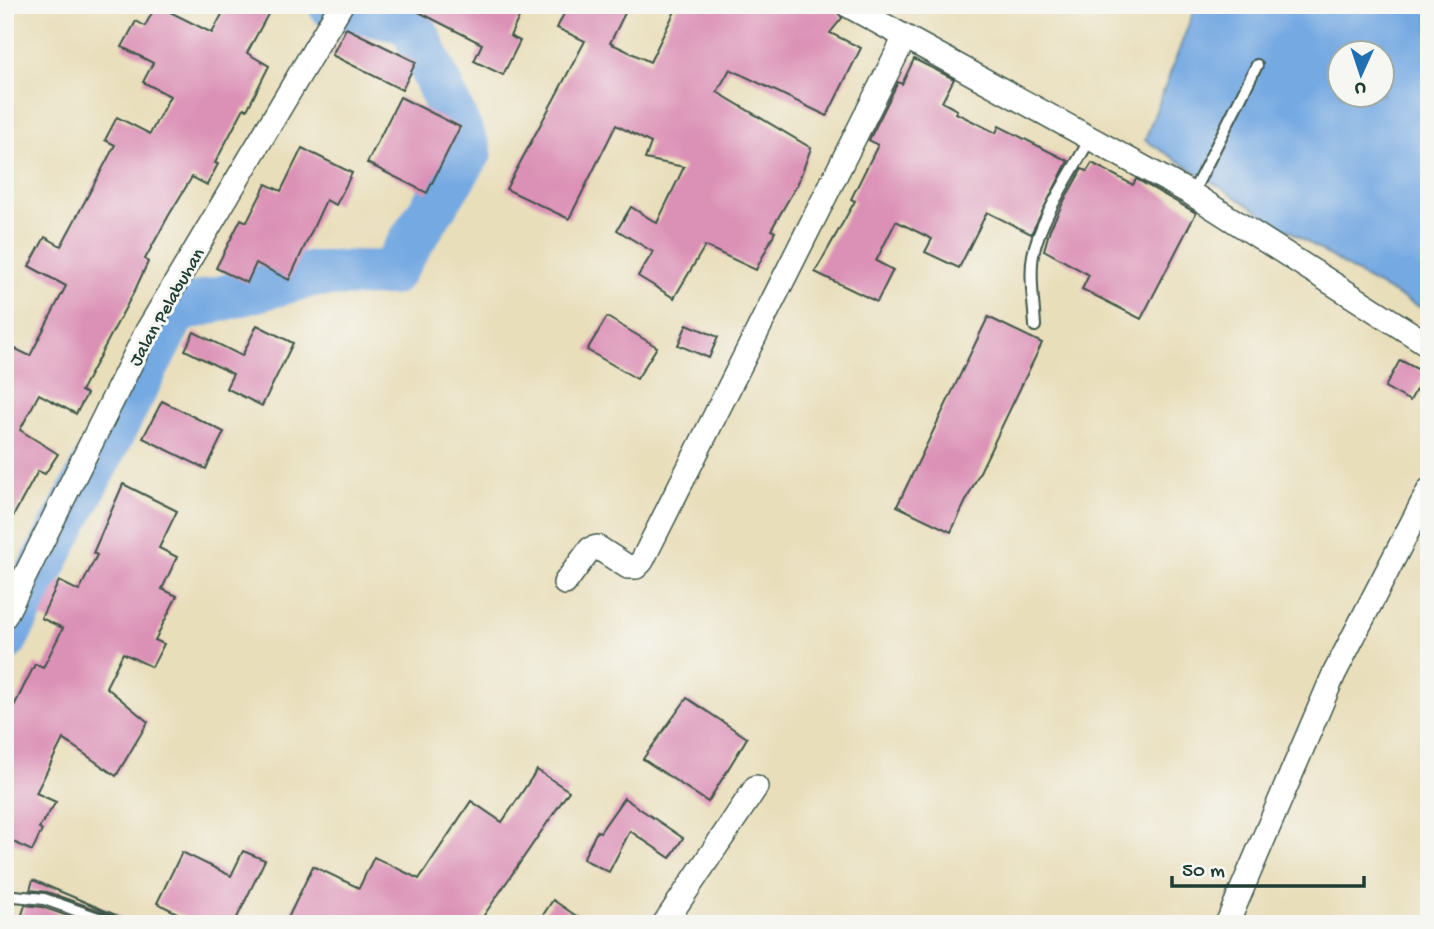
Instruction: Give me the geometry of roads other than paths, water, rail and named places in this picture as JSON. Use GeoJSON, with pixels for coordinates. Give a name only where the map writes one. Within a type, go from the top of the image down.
{"type":"FeatureCollection","features":[{"type":"Feature","properties":{"kind":"street","name":"Jalan Pelabuhan"},"geometry":{"type":"LineString","coordinates":[[5,616],[147,331],[340,9]]}},
{"type":"Feature","properties":{"kind":"street"},"geometry":{"type":"LineString","coordinates":[[860,9],[904,39],[1091,137],[1192,194],[1429,345]]}},
{"type":"Feature","properties":{"kind":"street"},"geometry":{"type":"LineString","coordinates":[[565,583],[590,549],[597,547],[628,567],[636,567],[642,561],[904,39]]}},
{"type":"Feature","properties":{"kind":"street"},"geometry":{"type":"LineString","coordinates":[[1227,924],[1334,674],[1429,490]]}},
{"type":"Feature","properties":{"kind":"street"},"geometry":{"type":"LineString","coordinates":[[664,924],[756,787]]}},
{"type":"Feature","properties":{"kind":"lane"},"geometry":{"type":"LineString","coordinates":[[1192,194],[1257,65]]}},
{"type":"Feature","properties":{"kind":"lane"},"geometry":{"type":"LineString","coordinates":[[1035,326],[1031,274],[1033,254],[1040,232],[1091,137]]}},
{"type":"Feature","properties":{"kind":"lane"},"geometry":{"type":"LineString","coordinates":[[5,895],[44,899],[115,924]]}},
{"type":"Feature","properties":{"kind":"water"},"geometry":{"type":"Polygon","coordinates":[[[1196,5],[1429,5],[1429,312],[1365,278],[1145,140],[1196,5]]]}},
{"type":"Feature","properties":{"kind":"waterway"},"geometry":{"type":"LineString","coordinates":[[5,639],[175,311],[312,274],[391,273],[469,152],[411,22],[331,5]]}}]}
